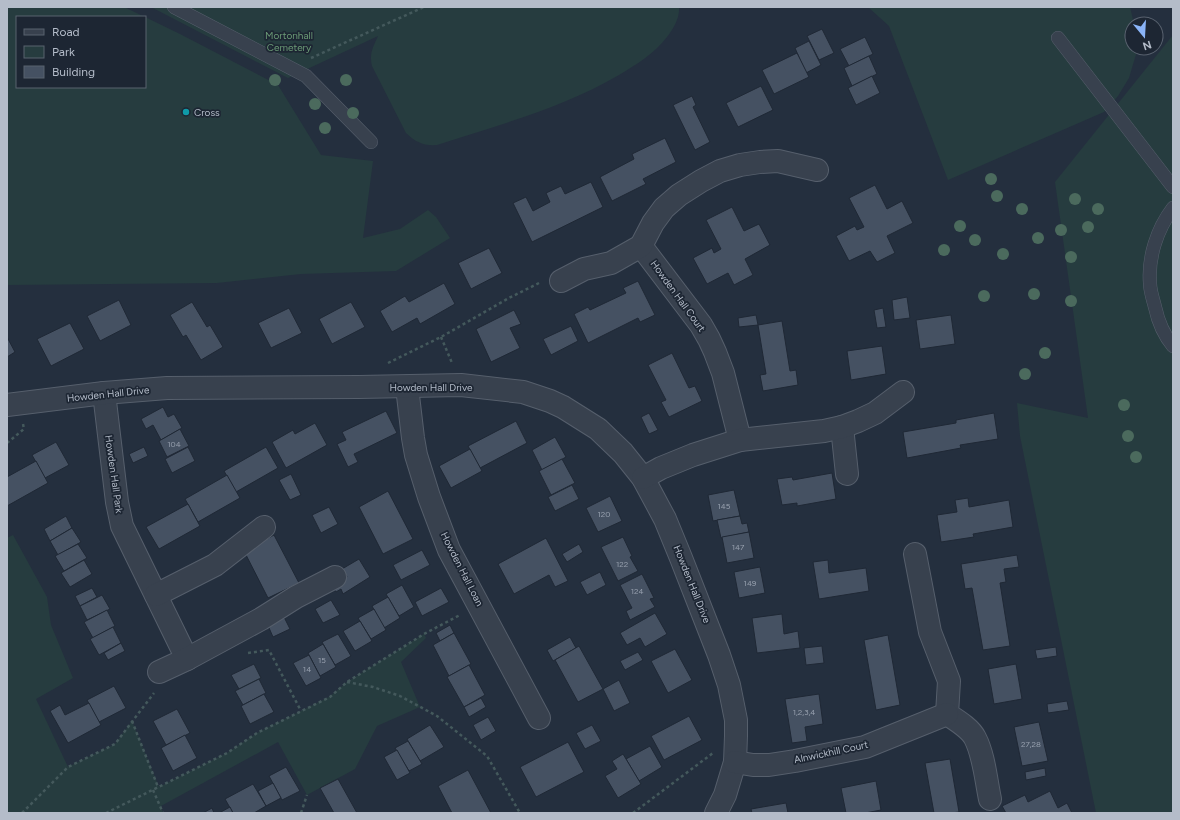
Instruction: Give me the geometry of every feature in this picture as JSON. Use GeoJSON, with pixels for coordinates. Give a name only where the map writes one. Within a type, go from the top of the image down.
{"type":"FeatureCollection","features":[{"type":"Feature","properties":{"kind":"street"},"geometry":{"type":"LineString","coordinates":[[561,281],[584,269],[612,263],[641,246],[653,223],[664,208],[701,180],[720,171],[740,165],[778,161],[817,170]]}},
{"type":"Feature","properties":{"kind":"street","name":"Howden Hall Court"},"geometry":{"type":"LineString","coordinates":[[641,246],[701,325],[709,339],[723,373],[740,440]]}},
{"type":"Feature","properties":{"kind":"street","name":"Howden Hall Drive"},"geometry":{"type":"LineString","coordinates":[[7,405],[104,393],[167,388],[407,387],[461,385],[523,392],[563,407],[598,429],[623,453],[644,478],[665,519],[719,655],[729,685],[736,720],[736,736],[735,762],[725,795],[716,813]]}},
{"type":"Feature","properties":{"kind":"street","name":"Howden Hall Loan"},"geometry":{"type":"LineString","coordinates":[[407,387],[416,455],[428,497],[449,550],[480,605],[539,718]]}},
{"type":"Feature","properties":{"kind":"street"},"geometry":{"type":"LineString","coordinates":[[644,478],[661,468],[740,440],[824,431],[842,427],[875,413],[903,392]]}},
{"type":"Feature","properties":{"kind":"street","name":"Howden Hall Park"},"geometry":{"type":"LineString","coordinates":[[104,393],[117,502],[122,526],[187,659]]}},
{"type":"Feature","properties":{"kind":"street"},"geometry":{"type":"LineString","coordinates":[[842,427],[848,474]]}},
{"type":"Feature","properties":{"kind":"street"},"geometry":{"type":"LineString","coordinates":[[156,595],[215,565],[264,527]]}},
{"type":"Feature","properties":{"kind":"street"},"geometry":{"type":"LineString","coordinates":[[915,554],[930,632],[949,681],[947,714],[975,737],[982,755],[990,799]]}},
{"type":"Feature","properties":{"kind":"street"},"geometry":{"type":"LineString","coordinates":[[159,672],[187,659],[260,619],[296,597],[335,577]]}},
{"type":"Feature","properties":{"kind":"street","name":"Alnwickhill Court"},"geometry":{"type":"LineString","coordinates":[[735,762],[769,764],[795,761],[865,747],[947,714]]}},
{"type":"Feature","properties":{"kind":"lane"},"geometry":{"type":"LineString","coordinates":[[174,7],[306,76],[371,142]]}},
{"type":"Feature","properties":{"kind":"lane"},"geometry":{"type":"LineString","coordinates":[[1058,38],[1173,187]]}},
{"type":"Feature","properties":{"kind":"lane"},"geometry":{"type":"LineString","coordinates":[[1173,208],[1160,230],[1152,249],[1150,276],[1152,297],[1157,317],[1163,332],[1173,346]]}},
{"type":"Feature","properties":{"kind":"path"},"geometry":{"type":"LineString","coordinates":[[291,68],[424,7]]}},
{"type":"Feature","properties":{"kind":"path"},"geometry":{"type":"LineString","coordinates":[[384,365],[441,337],[510,298],[548,279],[561,281]]}},
{"type":"Feature","properties":{"kind":"path"},"geometry":{"type":"LineString","coordinates":[[106,813],[227,753],[257,733],[330,696],[347,682],[424,634],[480,605]]}},
{"type":"Feature","properties":{"kind":"path"},"geometry":{"type":"LineString","coordinates":[[247,653],[269,650],[301,711]]}},
{"type":"Feature","properties":{"kind":"path"},"geometry":{"type":"LineString","coordinates":[[22,813],[68,767],[115,744],[160,686],[159,672]]}},
{"type":"Feature","properties":{"kind":"path"},"geometry":{"type":"LineString","coordinates":[[347,682],[374,687],[400,696],[437,716],[487,756],[520,813]]}},
{"type":"Feature","properties":{"kind":"path"},"geometry":{"type":"LineString","coordinates":[[132,721],[158,787]]}},
{"type":"Feature","properties":{"kind":"path"},"geometry":{"type":"LineString","coordinates":[[633,813],[736,736]]}},
{"type":"Feature","properties":{"kind":"path"},"geometry":{"type":"LineString","coordinates":[[153,790],[163,813]]}},
{"type":"Feature","properties":{"kind":"path"},"geometry":{"type":"LineString","coordinates":[[301,813],[307,795]]}},
{"type":"Feature","properties":{"kind":"green space"},"geometry":{"type":"Polygon","coordinates":[[[7,7],[124,7],[143,16],[16,16],[16,88],[146,88],[146,17],[278,85],[321,155],[373,161],[363,238],[400,229],[428,210],[436,217],[450,238],[396,271],[301,274],[217,283],[7,285],[7,7]]]}},
{"type":"Feature","properties":{"kind":"green space","name":"Mortonhall Cemetery"},"geometry":{"type":"Polygon","coordinates":[[[151,7],[679,7],[679,11],[676,23],[672,30],[657,49],[632,67],[598,87],[576,97],[507,123],[437,145],[428,145],[420,143],[406,133],[372,66],[371,54],[378,36],[288,78],[151,7]]]}},
{"type":"Feature","properties":{"kind":"green space"},"geometry":{"type":"Polygon","coordinates":[[[868,7],[1130,7],[1132,16],[1124,16],[1124,56],[1136,56],[1129,78],[1118,96],[1104,112],[948,180],[889,26],[868,7]]]}},
{"type":"Feature","properties":{"kind":"green space"},"geometry":{"type":"Polygon","coordinates":[[[1173,35],[1173,813],[1096,813],[1020,436],[1017,403],[1088,418],[1055,182],[1156,56],[1164,56],[1164,46],[1173,35]]]}},
{"type":"Feature","properties":{"kind":"green space"},"geometry":{"type":"Polygon","coordinates":[[[13,535],[47,597],[51,625],[73,678],[36,699],[68,767],[115,744],[132,721],[159,787],[227,753],[257,733],[329,697],[347,682],[424,634],[426,638],[401,662],[420,707],[377,726],[355,769],[307,795],[278,742],[161,806],[163,813],[7,813],[7,538],[13,535]]]}},
{"type":"Feature","properties":{"kind":"building"},"geometry":{"type":"Polygon","coordinates":[[[822,29],[834,53],[819,60],[807,36],[822,29]]]}},
{"type":"Feature","properties":{"kind":"building"},"geometry":{"type":"Polygon","coordinates":[[[865,37],[873,54],[849,66],[840,49],[865,37]]]}},
{"type":"Feature","properties":{"kind":"building"},"geometry":{"type":"Polygon","coordinates":[[[809,41],[821,65],[806,73],[795,48],[809,41]]]}},
{"type":"Feature","properties":{"kind":"building"},"geometry":{"type":"Polygon","coordinates":[[[797,53],[809,77],[774,94],[762,70],[797,53]]]}},
{"type":"Feature","properties":{"kind":"building"},"geometry":{"type":"Polygon","coordinates":[[[869,56],[877,74],[852,86],[844,68],[869,56]]]}},
{"type":"Feature","properties":{"kind":"building"},"geometry":{"type":"Polygon","coordinates":[[[872,76],[880,93],[856,105],[848,88],[872,76]]]}},
{"type":"Feature","properties":{"kind":"building"},"geometry":{"type":"Polygon","coordinates":[[[761,86],[773,110],[738,127],[726,103],[761,86]]]}},
{"type":"Feature","properties":{"kind":"building"},"geometry":{"type":"Polygon","coordinates":[[[692,96],[696,105],[693,107],[710,142],[695,150],[673,105],[692,96]]]}},
{"type":"Feature","properties":{"kind":"building"},"geometry":{"type":"Polygon","coordinates":[[[665,138],[676,162],[643,179],[646,184],[612,201],[600,177],[634,159],[632,154],[665,138]]]}},
{"type":"Feature","properties":{"kind":"building"},"geometry":{"type":"Polygon","coordinates":[[[591,182],[603,207],[532,242],[513,203],[526,197],[533,211],[550,202],[546,193],[561,186],[565,194],[591,182]]]}},
{"type":"Feature","properties":{"kind":"building"},"geometry":{"type":"Polygon","coordinates":[[[875,185],[887,209],[902,201],[913,223],[887,236],[895,253],[877,262],[870,251],[849,261],[836,236],[855,226],[857,230],[864,227],[849,198],[875,185]]]}},
{"type":"Feature","properties":{"kind":"building"},"geometry":{"type":"Polygon","coordinates":[[[732,207],[744,231],[759,224],[770,245],[745,259],[753,275],[734,285],[728,273],[707,284],[693,258],[712,248],[714,253],[721,249],[706,220],[732,207]]]}},
{"type":"Feature","properties":{"kind":"building"},"geometry":{"type":"Polygon","coordinates":[[[489,248],[502,273],[471,289],[458,263],[489,248]]]}},
{"type":"Feature","properties":{"kind":"building"},"geometry":{"type":"Polygon","coordinates":[[[638,281],[655,315],[640,322],[638,318],[588,343],[574,314],[588,307],[590,310],[626,293],[623,288],[638,281]]]}},
{"type":"Feature","properties":{"kind":"building"},"geometry":{"type":"Polygon","coordinates":[[[444,283],[455,304],[420,324],[417,318],[392,332],[380,311],[405,296],[409,302],[444,283]]]}},
{"type":"Feature","properties":{"kind":"building"},"geometry":{"type":"Polygon","coordinates":[[[907,297],[910,318],[894,320],[892,300],[907,297]]]}},
{"type":"Feature","properties":{"kind":"building"},"geometry":{"type":"Polygon","coordinates":[[[119,300],[131,325],[100,341],[87,316],[119,300]]]}},
{"type":"Feature","properties":{"kind":"building"},"geometry":{"type":"Polygon","coordinates":[[[192,302],[207,327],[210,325],[223,347],[201,360],[186,335],[183,337],[170,315],[192,302]]]}},
{"type":"Feature","properties":{"kind":"building"},"geometry":{"type":"Polygon","coordinates":[[[351,302],[365,327],[332,344],[319,319],[351,302]]]}},
{"type":"Feature","properties":{"kind":"building"},"geometry":{"type":"Polygon","coordinates":[[[289,308],[302,333],[271,348],[258,323],[289,308]]]}},
{"type":"Feature","properties":{"kind":"building"},"geometry":{"type":"Polygon","coordinates":[[[883,308],[886,327],[877,328],[874,310],[883,308]]]}},
{"type":"Feature","properties":{"kind":"building"},"geometry":{"type":"Polygon","coordinates":[[[514,310],[521,324],[510,328],[520,348],[491,362],[476,329],[514,310]]]}},
{"type":"Feature","properties":{"kind":"building"},"geometry":{"type":"Polygon","coordinates":[[[756,315],[758,325],[739,327],[738,318],[756,315]]]}},
{"type":"Feature","properties":{"kind":"building"},"geometry":{"type":"Polygon","coordinates":[[[951,315],[955,344],[920,349],[916,320],[951,315]]]}},
{"type":"Feature","properties":{"kind":"building"},"geometry":{"type":"Polygon","coordinates":[[[782,321],[790,371],[796,370],[798,385],[763,391],[760,375],[766,374],[758,325],[782,321]]]}},
{"type":"Feature","properties":{"kind":"building"},"geometry":{"type":"Polygon","coordinates":[[[70,323],[84,349],[51,366],[37,339],[70,323]]]}},
{"type":"Feature","properties":{"kind":"building"},"geometry":{"type":"Polygon","coordinates":[[[571,326],[578,341],[551,355],[543,339],[571,326]]]}},
{"type":"Feature","properties":{"kind":"building"},"geometry":{"type":"Polygon","coordinates":[[[7,337],[15,352],[7,357],[7,337]]]}},
{"type":"Feature","properties":{"kind":"building"},"geometry":{"type":"Polygon","coordinates":[[[882,346],[886,374],[851,380],[847,351],[882,346]]]}},
{"type":"Feature","properties":{"kind":"building"},"geometry":{"type":"Polygon","coordinates":[[[672,353],[689,388],[695,386],[702,401],[669,417],[661,402],[666,400],[648,365],[672,353]]]}},
{"type":"Feature","properties":{"kind":"building"},"geometry":{"type":"Polygon","coordinates":[[[163,407],[168,417],[174,414],[182,428],[161,440],[153,425],[146,429],[141,419],[163,407]]]}},
{"type":"Feature","properties":{"kind":"building"},"geometry":{"type":"Polygon","coordinates":[[[386,411],[397,433],[354,454],[358,462],[348,467],[337,444],[346,440],[342,432],[386,411]]]}},
{"type":"Feature","properties":{"kind":"building"},"geometry":{"type":"Polygon","coordinates":[[[649,413],[658,430],[649,434],[641,417],[649,413]]]}},
{"type":"Feature","properties":{"kind":"building"},"geometry":{"type":"Polygon","coordinates":[[[994,413],[998,439],[960,445],[961,448],[907,458],[903,432],[956,423],[956,420],[994,413]]]}},
{"type":"Feature","properties":{"kind":"building"},"geometry":{"type":"Polygon","coordinates":[[[516,421],[527,443],[480,468],[468,446],[516,421]]]}},
{"type":"Feature","properties":{"kind":"building"},"geometry":{"type":"Polygon","coordinates":[[[315,423],[327,445],[286,468],[272,442],[293,430],[295,434],[315,423]]]}},
{"type":"Feature","properties":{"kind":"building"},"geometry":{"type":"Polygon","coordinates":[[[180,429],[189,446],[167,457],[159,441],[180,429]]]}},
{"type":"Feature","properties":{"kind":"building"},"geometry":{"type":"Polygon","coordinates":[[[555,437],[566,457],[542,470],[532,450],[555,437]]]}},
{"type":"Feature","properties":{"kind":"building"},"geometry":{"type":"Polygon","coordinates":[[[56,442],[69,465],[45,478],[32,455],[56,442]]]}},
{"type":"Feature","properties":{"kind":"building"},"geometry":{"type":"Polygon","coordinates":[[[144,447],[148,456],[133,463],[129,454],[144,447]]]}},
{"type":"Feature","properties":{"kind":"building"},"geometry":{"type":"Polygon","coordinates":[[[188,447],[195,461],[172,473],[165,459],[188,447]]]}},
{"type":"Feature","properties":{"kind":"building"},"geometry":{"type":"Polygon","coordinates":[[[266,447],[278,468],[236,492],[224,471],[266,447]]]}},
{"type":"Feature","properties":{"kind":"building"},"geometry":{"type":"Polygon","coordinates":[[[470,449],[482,471],[451,488],[439,466],[470,449]]]}},
{"type":"Feature","properties":{"kind":"building"},"geometry":{"type":"Polygon","coordinates":[[[562,459],[575,483],[551,495],[539,471],[562,459]]]}},
{"type":"Feature","properties":{"kind":"building"},"geometry":{"type":"Polygon","coordinates":[[[36,461],[48,483],[7,506],[7,477],[36,461]]]}},
{"type":"Feature","properties":{"kind":"building"},"geometry":{"type":"Polygon","coordinates":[[[832,473],[836,499],[797,506],[797,503],[782,505],[777,479],[792,477],[793,480],[832,473]]]}},
{"type":"Feature","properties":{"kind":"building"},"geometry":{"type":"Polygon","coordinates":[[[291,474],[301,495],[290,500],[279,480],[291,474]]]}},
{"type":"Feature","properties":{"kind":"building"},"geometry":{"type":"Polygon","coordinates":[[[227,475],[240,498],[198,522],[185,499],[227,475]]]}},
{"type":"Feature","properties":{"kind":"building"},"geometry":{"type":"Polygon","coordinates":[[[572,485],[579,499],[555,511],[548,497],[572,485]]]}},
{"type":"Feature","properties":{"kind":"building"},"geometry":{"type":"Polygon","coordinates":[[[734,490],[740,516],[713,521],[708,495],[734,490]]]}},
{"type":"Feature","properties":{"kind":"building"},"geometry":{"type":"Polygon","coordinates":[[[388,491],[413,539],[383,554],[359,507],[388,491]]]}},
{"type":"Feature","properties":{"kind":"building"},"geometry":{"type":"Polygon","coordinates":[[[610,496],[622,521],[598,532],[586,508],[610,496]]]}},
{"type":"Feature","properties":{"kind":"building"},"geometry":{"type":"Polygon","coordinates":[[[968,498],[969,507],[1009,500],[1013,527],[973,534],[974,537],[941,542],[937,515],[957,512],[955,500],[968,498]]]}},
{"type":"Feature","properties":{"kind":"building"},"geometry":{"type":"Polygon","coordinates":[[[188,504],[200,526],[159,549],[146,527],[188,504]]]}},
{"type":"Feature","properties":{"kind":"building"},"geometry":{"type":"Polygon","coordinates":[[[329,507],[338,524],[321,533],[312,515],[329,507]]]}},
{"type":"Feature","properties":{"kind":"building"},"geometry":{"type":"Polygon","coordinates":[[[66,516],[72,528],[50,541],[44,529],[66,516]]]}},
{"type":"Feature","properties":{"kind":"building"},"geometry":{"type":"Polygon","coordinates":[[[740,516],[742,524],[747,523],[749,532],[721,538],[717,520],[740,516]]]}},
{"type":"Feature","properties":{"kind":"building"},"geometry":{"type":"Polygon","coordinates":[[[72,528],[81,542],[58,555],[50,541],[72,528]]]}},
{"type":"Feature","properties":{"kind":"building"},"geometry":{"type":"Polygon","coordinates":[[[749,532],[754,558],[727,563],[722,537],[749,532]]]}},
{"type":"Feature","properties":{"kind":"building"},"geometry":{"type":"Polygon","coordinates":[[[274,535],[299,583],[268,598],[244,551],[274,535]]]}},
{"type":"Feature","properties":{"kind":"building"},"geometry":{"type":"Polygon","coordinates":[[[623,537],[632,556],[630,557],[638,571],[618,581],[601,547],[623,537]]]}},
{"type":"Feature","properties":{"kind":"building"},"geometry":{"type":"Polygon","coordinates":[[[546,538],[568,581],[555,587],[549,575],[514,594],[498,564],[546,538]]]}},
{"type":"Feature","properties":{"kind":"building"},"geometry":{"type":"Polygon","coordinates":[[[78,544],[87,558],[64,571],[55,556],[78,544]]]}},
{"type":"Feature","properties":{"kind":"building"},"geometry":{"type":"Polygon","coordinates":[[[579,544],[583,552],[567,562],[562,554],[579,544]]]}},
{"type":"Feature","properties":{"kind":"building"},"geometry":{"type":"Polygon","coordinates":[[[422,550],[430,565],[401,580],[393,565],[422,550]]]}},
{"type":"Feature","properties":{"kind":"building"},"geometry":{"type":"Polygon","coordinates":[[[1017,555],[1019,567],[1004,569],[1006,582],[1000,583],[1010,646],[983,650],[972,588],[965,589],[961,564],[1017,555]]]}},
{"type":"Feature","properties":{"kind":"building"},"geometry":{"type":"Polygon","coordinates":[[[359,559],[370,577],[343,594],[341,589],[336,592],[332,586],[347,577],[342,569],[359,559]]]}},
{"type":"Feature","properties":{"kind":"building"},"geometry":{"type":"Polygon","coordinates":[[[84,560],[92,574],[70,587],[61,573],[84,560]]]}},
{"type":"Feature","properties":{"kind":"building"},"geometry":{"type":"Polygon","coordinates":[[[828,560],[829,573],[866,568],[869,591],[819,599],[813,562],[828,560]]]}},
{"type":"Feature","properties":{"kind":"building"},"geometry":{"type":"Polygon","coordinates":[[[760,567],[765,593],[739,598],[734,572],[760,567]]]}},
{"type":"Feature","properties":{"kind":"building"},"geometry":{"type":"Polygon","coordinates":[[[600,572],[606,585],[587,595],[580,582],[600,572]]]}},
{"type":"Feature","properties":{"kind":"building"},"geometry":{"type":"Polygon","coordinates":[[[642,574],[654,598],[650,599],[655,607],[630,620],[626,611],[632,608],[620,585],[642,574]]]}},
{"type":"Feature","properties":{"kind":"building"},"geometry":{"type":"Polygon","coordinates":[[[402,585],[414,607],[399,616],[386,594],[402,585]]]}},
{"type":"Feature","properties":{"kind":"building"},"geometry":{"type":"Polygon","coordinates":[[[92,588],[97,597],[80,606],[75,596],[92,588]]]}},
{"type":"Feature","properties":{"kind":"building"},"geometry":{"type":"Polygon","coordinates":[[[441,588],[449,602],[422,616],[415,602],[441,588]]]}},
{"type":"Feature","properties":{"kind":"building"},"geometry":{"type":"Polygon","coordinates":[[[102,595],[110,609],[87,620],[80,606],[102,595]]]}},
{"type":"Feature","properties":{"kind":"building"},"geometry":{"type":"Polygon","coordinates":[[[388,597],[400,618],[384,628],[372,606],[388,597]]]}},
{"type":"Feature","properties":{"kind":"building"},"geometry":{"type":"Polygon","coordinates":[[[331,600],[340,615],[323,623],[315,609],[331,600]]]}},
{"type":"Feature","properties":{"kind":"building"},"geometry":{"type":"Polygon","coordinates":[[[374,609],[386,630],[371,639],[358,618],[374,609]]]}},
{"type":"Feature","properties":{"kind":"building"},"geometry":{"type":"Polygon","coordinates":[[[107,610],[115,626],[93,638],[84,622],[107,610]]]}},
{"type":"Feature","properties":{"kind":"building"},"geometry":{"type":"Polygon","coordinates":[[[282,613],[290,629],[273,637],[266,621],[282,613]]]}},
{"type":"Feature","properties":{"kind":"building"},"geometry":{"type":"Polygon","coordinates":[[[655,613],[667,634],[645,647],[640,638],[627,645],[620,633],[655,613]]]}},
{"type":"Feature","properties":{"kind":"building"},"geometry":{"type":"Polygon","coordinates":[[[782,614],[784,634],[798,631],[800,648],[757,653],[752,618],[782,614]]]}},
{"type":"Feature","properties":{"kind":"building"},"geometry":{"type":"Polygon","coordinates":[[[360,621],[372,641],[355,651],[343,631],[360,621]]]}},
{"type":"Feature","properties":{"kind":"building"},"geometry":{"type":"Polygon","coordinates":[[[450,625],[454,633],[440,641],[436,633],[450,625]]]}},
{"type":"Feature","properties":{"kind":"building"},"geometry":{"type":"Polygon","coordinates":[[[113,627],[121,643],[99,655],[90,639],[113,627]]]}},
{"type":"Feature","properties":{"kind":"building"},"geometry":{"type":"Polygon","coordinates":[[[454,633],[471,664],[449,676],[433,645],[454,633]]]}},
{"type":"Feature","properties":{"kind":"building"},"geometry":{"type":"Polygon","coordinates":[[[338,634],[351,656],[335,665],[322,642],[338,634]]]}},
{"type":"Feature","properties":{"kind":"building"},"geometry":{"type":"Polygon","coordinates":[[[888,635],[900,705],[876,710],[864,640],[888,635]]]}},
{"type":"Feature","properties":{"kind":"building"},"geometry":{"type":"Polygon","coordinates":[[[570,637],[576,648],[553,661],[547,650],[570,637]]]}},
{"type":"Feature","properties":{"kind":"building"},"geometry":{"type":"Polygon","coordinates":[[[121,643],[125,651],[108,660],[104,653],[121,643]]]}},
{"type":"Feature","properties":{"kind":"building"},"geometry":{"type":"Polygon","coordinates":[[[323,644],[336,667],[320,676],[308,653],[323,644]]]}},
{"type":"Feature","properties":{"kind":"building"},"geometry":{"type":"Polygon","coordinates":[[[579,646],[603,689],[578,702],[555,660],[579,646]]]}},
{"type":"Feature","properties":{"kind":"building"},"geometry":{"type":"Polygon","coordinates":[[[822,646],[824,663],[806,665],[804,648],[822,646]]]}},
{"type":"Feature","properties":{"kind":"building"},"geometry":{"type":"Polygon","coordinates":[[[1056,647],[1057,656],[1037,659],[1035,650],[1056,647]]]}},
{"type":"Feature","properties":{"kind":"building"},"geometry":{"type":"Polygon","coordinates":[[[675,649],[692,680],[668,693],[651,661],[675,649]]]}},
{"type":"Feature","properties":{"kind":"building"},"geometry":{"type":"Polygon","coordinates":[[[638,652],[643,660],[625,670],[620,661],[638,652]]]}},
{"type":"Feature","properties":{"kind":"building"},"geometry":{"type":"Polygon","coordinates":[[[309,655],[321,678],[306,686],[293,663],[309,655]]]}},
{"type":"Feature","properties":{"kind":"building"},"geometry":{"type":"Polygon","coordinates":[[[254,664],[261,678],[239,689],[231,675],[254,664]]]}},
{"type":"Feature","properties":{"kind":"building"},"geometry":{"type":"Polygon","coordinates":[[[1016,664],[1022,699],[994,704],[988,669],[1016,664]]]}},
{"type":"Feature","properties":{"kind":"building"},"geometry":{"type":"Polygon","coordinates":[[[469,665],[485,695],[464,707],[447,677],[469,665]]]}},
{"type":"Feature","properties":{"kind":"building"},"geometry":{"type":"Polygon","coordinates":[[[259,679],[266,693],[243,705],[235,691],[259,679]]]}},
{"type":"Feature","properties":{"kind":"building"},"geometry":{"type":"Polygon","coordinates":[[[619,680],[630,703],[614,711],[603,689],[619,680]]]}},
{"type":"Feature","properties":{"kind":"building"},"geometry":{"type":"Polygon","coordinates":[[[114,686],[126,708],[99,722],[87,700],[114,686]]]}},
{"type":"Feature","properties":{"kind":"building"},"geometry":{"type":"Polygon","coordinates":[[[264,694],[274,712],[250,724],[241,706],[264,694]]]}},
{"type":"Feature","properties":{"kind":"building"},"geometry":{"type":"Polygon","coordinates":[[[819,694],[823,724],[805,727],[807,741],[792,743],[785,699],[819,694]]]}},
{"type":"Feature","properties":{"kind":"building"},"geometry":{"type":"Polygon","coordinates":[[[481,698],[486,707],[469,717],[464,707],[481,698]]]}},
{"type":"Feature","properties":{"kind":"building"},"geometry":{"type":"Polygon","coordinates":[[[1067,701],[1069,710],[1048,713],[1047,704],[1067,701]]]}},
{"type":"Feature","properties":{"kind":"building"},"geometry":{"type":"Polygon","coordinates":[[[89,703],[101,725],[68,743],[50,711],[60,705],[65,715],[89,703]]]}},
{"type":"Feature","properties":{"kind":"building"},"geometry":{"type":"Polygon","coordinates":[[[177,709],[190,733],[166,745],[153,721],[177,709]]]}},
{"type":"Feature","properties":{"kind":"building"},"geometry":{"type":"Polygon","coordinates":[[[689,716],[702,740],[664,760],[651,736],[689,716]]]}},
{"type":"Feature","properties":{"kind":"building"},"geometry":{"type":"Polygon","coordinates":[[[488,717],[496,731],[481,740],[473,725],[488,717]]]}},
{"type":"Feature","properties":{"kind":"building"},"geometry":{"type":"Polygon","coordinates":[[[1039,722],[1048,761],[1022,766],[1014,727],[1039,722]]]}},
{"type":"Feature","properties":{"kind":"building"},"geometry":{"type":"Polygon","coordinates":[[[430,725],[444,747],[420,761],[407,739],[430,725]]]}},
{"type":"Feature","properties":{"kind":"building"},"geometry":{"type":"Polygon","coordinates":[[[592,725],[601,741],[585,749],[576,733],[592,725]]]}},
{"type":"Feature","properties":{"kind":"building"},"geometry":{"type":"Polygon","coordinates":[[[185,735],[197,758],[173,771],[161,748],[185,735]]]}},
{"type":"Feature","properties":{"kind":"building"},"geometry":{"type":"Polygon","coordinates":[[[408,741],[422,764],[409,771],[395,748],[408,741]]]}},
{"type":"Feature","properties":{"kind":"building"},"geometry":{"type":"Polygon","coordinates":[[[568,742],[584,772],[536,797],[520,767],[568,742]]]}},
{"type":"Feature","properties":{"kind":"building"},"geometry":{"type":"Polygon","coordinates":[[[650,746],[662,767],[639,781],[626,759],[650,746]]]}},
{"type":"Feature","properties":{"kind":"building"},"geometry":{"type":"Polygon","coordinates":[[[397,750],[410,773],[397,780],[384,757],[397,750]]]}},
{"type":"Feature","properties":{"kind":"building"},"geometry":{"type":"Polygon","coordinates":[[[623,754],[641,784],[618,798],[605,776],[617,769],[612,761],[623,754]]]}},
{"type":"Feature","properties":{"kind":"building"},"geometry":{"type":"Polygon","coordinates":[[[950,759],[959,812],[934,813],[925,763],[950,759]]]}},
{"type":"Feature","properties":{"kind":"building"},"geometry":{"type":"Polygon","coordinates":[[[286,767],[300,791],[282,800],[269,776],[286,767]]]}},
{"type":"Feature","properties":{"kind":"building"},"geometry":{"type":"Polygon","coordinates":[[[1045,768],[1046,776],[1026,780],[1025,772],[1045,768]]]}},
{"type":"Feature","properties":{"kind":"building"},"geometry":{"type":"Polygon","coordinates":[[[468,770],[491,813],[452,813],[438,786],[468,770]]]}},
{"type":"Feature","properties":{"kind":"building"},"geometry":{"type":"Polygon","coordinates":[[[338,779],[357,813],[334,813],[320,788],[338,779]]]}},
{"type":"Feature","properties":{"kind":"building"},"geometry":{"type":"Polygon","coordinates":[[[876,781],[881,810],[865,813],[846,813],[841,788],[876,781]]]}},
{"type":"Feature","properties":{"kind":"building"},"geometry":{"type":"Polygon","coordinates":[[[273,783],[281,798],[266,806],[258,791],[273,783]]]}},
{"type":"Feature","properties":{"kind":"building"},"geometry":{"type":"Polygon","coordinates":[[[253,784],[266,806],[254,813],[233,813],[225,799],[253,784]]]}},
{"type":"Feature","properties":{"kind":"building"},"geometry":{"type":"Polygon","coordinates":[[[1050,791],[1058,808],[1067,803],[1072,813],[1006,813],[1002,806],[1025,795],[1028,802],[1050,791]]]}},
{"type":"Feature","properties":{"kind":"building"},"geometry":{"type":"Polygon","coordinates":[[[786,803],[788,813],[752,813],[751,809],[786,803]]]}},
{"type":"Feature","properties":{"kind":"building"},"geometry":{"type":"Polygon","coordinates":[[[230,807],[233,813],[219,813],[230,807]]]}},
{"type":"Feature","properties":{"kind":"building"},"geometry":{"type":"Polygon","coordinates":[[[212,808],[214,813],[203,813],[212,808]]]}},
{"type":"Feature","properties":{"kind":"place","name":"Cross"},"geometry":{"type":"Point","coordinates":[186,112]}}]}
